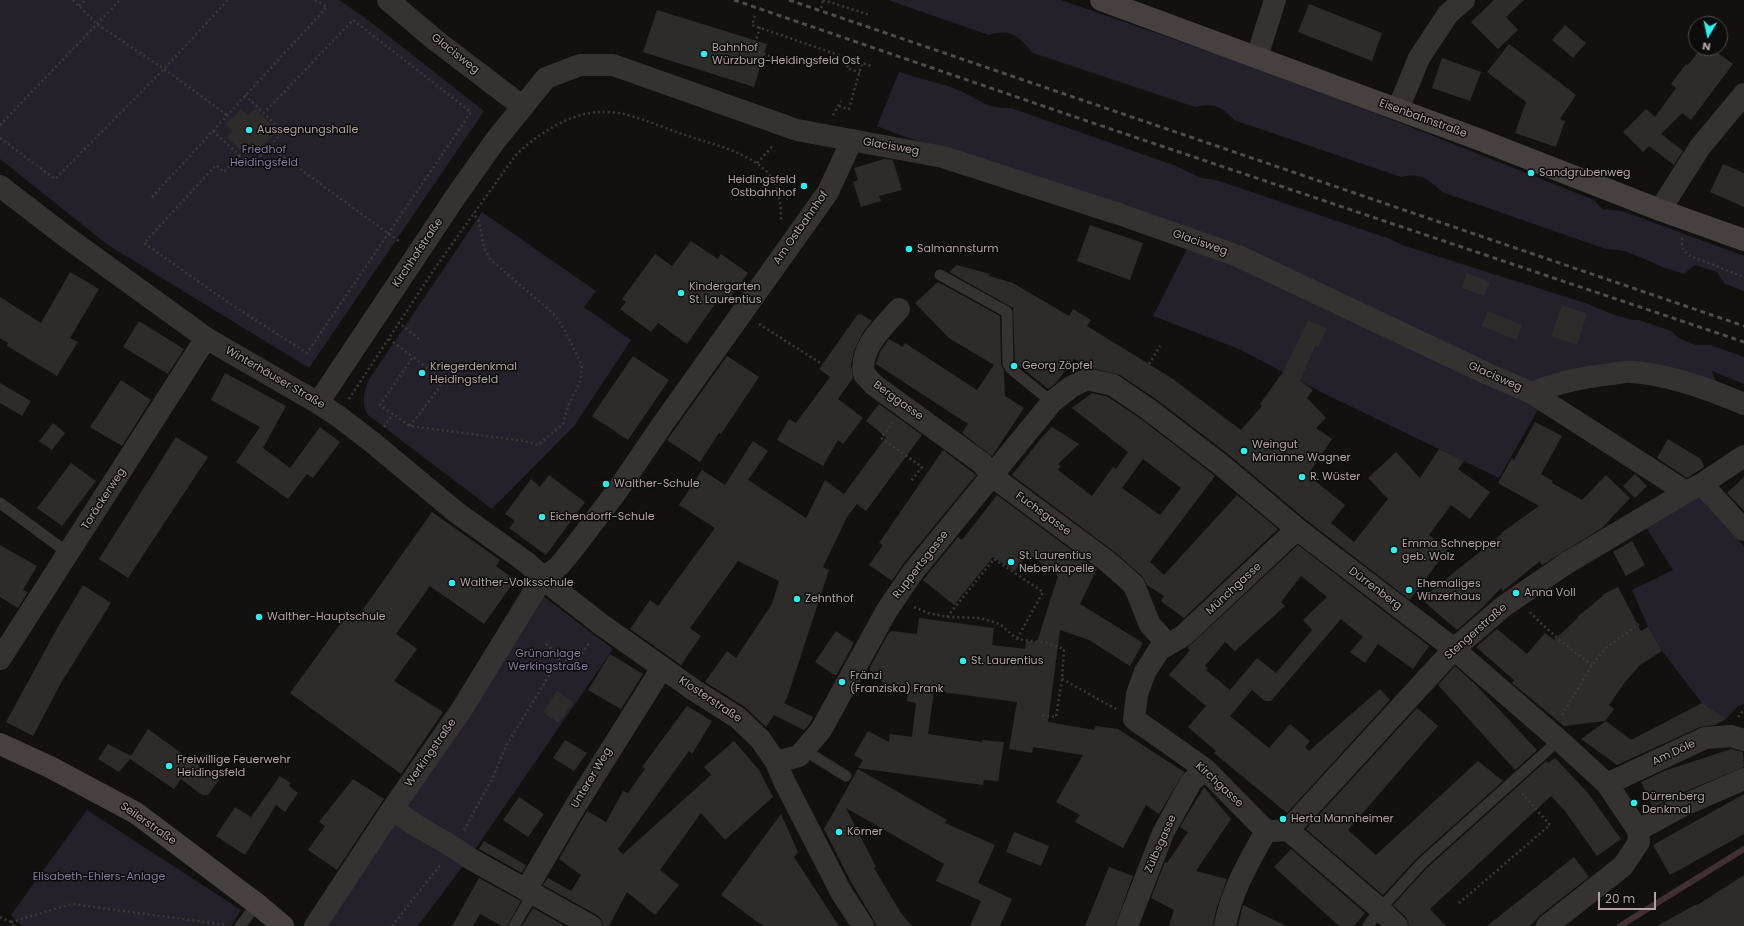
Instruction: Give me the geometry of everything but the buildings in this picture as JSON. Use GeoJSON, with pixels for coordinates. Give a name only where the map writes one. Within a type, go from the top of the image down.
{"type":"FeatureCollection","features":[{"type":"Feature","properties":{"kind":"street","name":"Glacisweg"},"geometry":{"type":"LineString","coordinates":[[388,0],[434,39],[523,107]]}},
{"type":"Feature","properties":{"kind":"street","name":"Eisenbahnstraße"},"geometry":{"type":"LineString","coordinates":[[1101,0],[1398,109],[1660,210],[1744,240]]}},
{"type":"Feature","properties":{"kind":"street"},"geometry":{"type":"LineString","coordinates":[[1257,57],[1275,0]]}},
{"type":"Feature","properties":{"kind":"street"},"geometry":{"type":"LineString","coordinates":[[1398,109],[1419,58],[1448,14],[1464,0]]}},
{"type":"Feature","properties":{"kind":"street"},"geometry":{"type":"LineString","coordinates":[[523,107],[546,78],[580,65],[613,65],[797,130],[852,140]]}},
{"type":"Feature","properties":{"kind":"street"},"geometry":{"type":"LineString","coordinates":[[1660,210],[1700,148],[1744,94]]}},
{"type":"Feature","properties":{"kind":"street","name":"Kirchhofstraße"},"geometry":{"type":"LineString","coordinates":[[318,403],[456,196],[495,141],[523,107]]}},
{"type":"Feature","properties":{"kind":"street","name":"Glacisweg"},"geometry":{"type":"LineString","coordinates":[[852,140],[943,157],[1119,214],[1238,256],[1532,393],[1694,488],[1744,530]]}},
{"type":"Feature","properties":{"kind":"street","name":"Am Ostbahnhof"},"geometry":{"type":"LineString","coordinates":[[544,578],[559,566],[617,491],[662,424],[828,192],[852,140]]}},
{"type":"Feature","properties":{"kind":"street","name":"Winterhäuser Straße"},"geometry":{"type":"LineString","coordinates":[[0,186],[65,236],[206,338],[338,416],[372,442],[456,512],[526,562],[544,578]]}},
{"type":"Feature","properties":{"kind":"street","name":"Berggasse"},"geometry":{"type":"LineString","coordinates":[[899,309],[876,335],[864,356],[864,374],[874,385],[982,463],[992,476]]}},
{"type":"Feature","properties":{"kind":"street","name":"Toräckerweg"},"geometry":{"type":"LineString","coordinates":[[0,659],[206,338]]}},
{"type":"Feature","properties":{"kind":"street","name":"Glacisweg"},"geometry":{"type":"LineString","coordinates":[[1532,393],[1551,385],[1590,376],[1632,371],[1666,377],[1720,393],[1744,404]]}},
{"type":"Feature","properties":{"kind":"street","name":"Ruppertsgasse"},"geometry":{"type":"LineString","coordinates":[[776,762],[799,756],[821,730],[887,610],[913,572],[1052,402],[1071,387],[1088,379]]}},
{"type":"Feature","properties":{"kind":"street","name":"Dürrenberg"},"geometry":{"type":"LineString","coordinates":[[1088,379],[1113,385],[1148,409],[1220,464],[1297,529],[1454,649],[1555,736],[1607,784],[1638,830]]}},
{"type":"Feature","properties":{"kind":"street","name":"Stengerstraße"},"geometry":{"type":"LineString","coordinates":[[1288,830],[1454,649],[1504,606],[1567,563],[1694,488],[1744,456]]}},
{"type":"Feature","properties":{"kind":"street","name":"Fuchsgasse"},"geometry":{"type":"LineString","coordinates":[[992,476],[1108,562],[1134,585],[1150,625],[1167,643]]}},
{"type":"Feature","properties":{"kind":"street","name":"Münchgasse"},"geometry":{"type":"LineString","coordinates":[[1167,643],[1183,636],[1297,529]]}},
{"type":"Feature","properties":{"kind":"street","name":"Klosterstraße"},"geometry":{"type":"LineString","coordinates":[[544,578],[602,625],[662,668],[738,718],[760,739],[776,762],[784,781],[841,892],[863,926]]}},
{"type":"Feature","properties":{"kind":"street","name":"Werkingstraße"},"geometry":{"type":"LineString","coordinates":[[316,926],[393,808],[462,709],[535,590],[544,578]]}},
{"type":"Feature","properties":{"kind":"street","name":"Kirchgasse"},"geometry":{"type":"LineString","coordinates":[[1167,643],[1159,650],[1145,672],[1136,694],[1134,719],[1205,769],[1266,831]]}},
{"type":"Feature","properties":{"kind":"street","name":"Unterer Weg"},"geometry":{"type":"LineString","coordinates":[[530,892],[576,804],[662,668]]}},
{"type":"Feature","properties":{"kind":"street","name":"Am Döle"},"geometry":{"type":"LineString","coordinates":[[1607,784],[1706,738],[1731,736],[1744,740]]}},
{"type":"Feature","properties":{"kind":"street","name":"Seilerstraße"},"geometry":{"type":"LineString","coordinates":[[0,744],[50,767],[136,813],[257,904],[283,926]]}},
{"type":"Feature","properties":{"kind":"street","name":"Zülbsgasse"},"geometry":{"type":"LineString","coordinates":[[1127,926],[1163,833],[1192,782],[1205,769]]}},
{"type":"Feature","properties":{"kind":"street"},"geometry":{"type":"LineString","coordinates":[[1547,926],[1623,866],[1639,842],[1638,830],[1682,806],[1744,779]]}},
{"type":"Feature","properties":{"kind":"street"},"geometry":{"type":"LineString","coordinates":[[393,808],[405,819],[455,847],[469,858],[591,926]]}},
{"type":"Feature","properties":{"kind":"street"},"geometry":{"type":"LineString","coordinates":[[1225,926],[1228,910],[1240,878],[1266,831],[1288,830],[1374,918],[1397,926]]}},
{"type":"Feature","properties":{"kind":"lane"},"geometry":{"type":"LineString","coordinates":[[940,275],[1007,312],[1008,364],[1011,369],[1052,402]]}},
{"type":"Feature","properties":{"kind":"lane"},"geometry":{"type":"LineString","coordinates":[[0,503],[68,553]]}},
{"type":"Feature","properties":{"kind":"lane"},"geometry":{"type":"LineString","coordinates":[[1374,918],[1422,863],[1512,782],[1555,736]]}},
{"type":"Feature","properties":{"kind":"lane"},"geometry":{"type":"LineString","coordinates":[[804,750],[846,776]]}},
{"type":"Feature","properties":{"kind":"lane","name":"Unterer Weg"},"geometry":{"type":"LineString","coordinates":[[514,926],[530,892]]}},
{"type":"Feature","properties":{"kind":"lane"},"geometry":{"type":"LineString","coordinates":[[240,926],[257,904]]}},
{"type":"Feature","properties":{"kind":"path"},"geometry":{"type":"LineString","coordinates":[[73,0],[97,24],[164,69],[228,115]]}},
{"type":"Feature","properties":{"kind":"path"},"geometry":{"type":"LineString","coordinates":[[79,6],[85,0]]}},
{"type":"Feature","properties":{"kind":"path"},"geometry":{"type":"LineString","coordinates":[[0,125],[120,0]]}},
{"type":"Feature","properties":{"kind":"path"},"geometry":{"type":"LineString","coordinates":[[0,138],[55,178],[164,69],[228,0]]}},
{"type":"Feature","properties":{"kind":"path"},"geometry":{"type":"LineString","coordinates":[[152,197],[327,7],[315,0]]}},
{"type":"Feature","properties":{"kind":"path"},"geometry":{"type":"LineString","coordinates":[[821,8],[823,0],[870,16]]}},
{"type":"Feature","properties":{"kind":"path"},"geometry":{"type":"LineString","coordinates":[[755,16],[752,25],[850,58],[847,68],[860,73]]}},
{"type":"Feature","properties":{"kind":"path"},"geometry":{"type":"LineString","coordinates":[[240,155],[224,172],[216,165],[144,243],[229,303],[307,353],[471,112],[353,20],[264,113]]}},
{"type":"Feature","properties":{"kind":"path"},"geometry":{"type":"LineString","coordinates":[[760,27],[753,50],[794,65]]}},
{"type":"Feature","properties":{"kind":"path"},"geometry":{"type":"LineString","coordinates":[[839,106],[849,109],[862,63],[871,66]]}},
{"type":"Feature","properties":{"kind":"path"},"geometry":{"type":"LineString","coordinates":[[213,131],[250,166],[283,132],[245,95]]}},
{"type":"Feature","properties":{"kind":"path"},"geometry":{"type":"LineString","coordinates":[[338,416],[435,268],[515,156],[529,142],[544,131],[564,122],[587,114],[599,112],[622,114],[633,116],[737,153],[756,163],[770,175],[776,185],[781,213],[781,224]]}},
{"type":"Feature","properties":{"kind":"path"},"geometry":{"type":"LineString","coordinates":[[270,146],[435,268]]}},
{"type":"Feature","properties":{"kind":"path"},"geometry":{"type":"LineString","coordinates":[[413,357],[380,405],[410,426],[524,441],[538,445],[564,424],[568,406],[580,382],[582,365],[566,331],[555,315],[491,260],[484,248],[479,221],[456,196]]}},
{"type":"Feature","properties":{"kind":"path"},"geometry":{"type":"LineString","coordinates":[[1690,220],[1681,240],[1684,252],[1688,255],[1744,277]]}},
{"type":"Feature","properties":{"kind":"path"},"geometry":{"type":"LineString","coordinates":[[378,311],[399,323],[419,339]]}},
{"type":"Feature","properties":{"kind":"path"},"geometry":{"type":"LineString","coordinates":[[741,313],[822,364]]}},
{"type":"Feature","properties":{"kind":"path"},"geometry":{"type":"LineString","coordinates":[[389,339],[441,378],[439,388],[410,426]]}},
{"type":"Feature","properties":{"kind":"path"},"geometry":{"type":"LineString","coordinates":[[1149,364],[1160,346]]}},
{"type":"Feature","properties":{"kind":"path"},"geometry":{"type":"LineString","coordinates":[[904,406],[881,438],[922,467],[911,481]]}},
{"type":"Feature","properties":{"kind":"path"},"geometry":{"type":"LineString","coordinates":[[389,420],[393,414]]}},
{"type":"Feature","properties":{"kind":"path"},"geometry":{"type":"LineString","coordinates":[[947,617],[994,559],[1044,592],[1017,639]]}},
{"type":"Feature","properties":{"kind":"path"},"geometry":{"type":"LineString","coordinates":[[1517,597],[1543,626],[1563,644],[1592,665]]}},
{"type":"Feature","properties":{"kind":"path"},"geometry":{"type":"LineString","coordinates":[[910,605],[928,613],[947,617],[980,618],[1000,624],[1017,639],[1047,643],[1064,649],[1062,679],[1056,717],[1039,715]]}},
{"type":"Feature","properties":{"kind":"path"},"geometry":{"type":"LineString","coordinates":[[1555,736],[1592,665],[1607,647],[1639,624]]}},
{"type":"Feature","properties":{"kind":"path"},"geometry":{"type":"LineString","coordinates":[[546,644],[572,666],[602,625]]}},
{"type":"Feature","properties":{"kind":"path"},"geometry":{"type":"LineString","coordinates":[[392,926],[455,847],[493,777],[506,746],[561,656]]}},
{"type":"Feature","properties":{"kind":"path"},"geometry":{"type":"LineString","coordinates":[[1062,679],[1110,706]]}},
{"type":"Feature","properties":{"kind":"path"},"geometry":{"type":"LineString","coordinates":[[1459,903],[1550,824],[1512,782]]}},
{"type":"Feature","properties":{"kind":"path"},"geometry":{"type":"LineString","coordinates":[[11,922],[72,904],[233,926]]}},
{"type":"Feature","properties":{"kind":"path"},"geometry":{"type":"LineString","coordinates":[[0,916],[11,922],[14,926]]}},
{"type":"Feature","properties":{"kind":"green space","name":"Friedhof Heidingsfeld"},"geometry":{"type":"Polygon","coordinates":[[[0,0],[339,0],[368,20],[484,111],[309,368],[108,245],[0,159],[0,0]]]}},
{"type":"Feature","properties":{"kind":"green space"},"geometry":{"type":"Polygon","coordinates":[[[888,0],[1061,0],[1251,66],[1393,120],[1594,200],[1602,209],[1622,211],[1744,256],[1744,291],[1725,284],[1717,272],[1695,265],[1684,274],[1630,253],[1606,249],[1442,192],[1433,183],[1418,176],[1413,175],[1401,177],[1234,120],[1217,107],[1207,105],[1195,107],[1033,53],[1019,38],[1009,33],[989,35],[888,0]]]}},
{"type":"Feature","properties":{"kind":"green space"},"geometry":{"type":"Polygon","coordinates":[[[899,72],[953,88],[986,104],[1001,108],[1011,108],[1176,166],[1201,178],[1216,180],[1390,239],[1402,245],[1588,304],[1612,314],[1632,320],[1639,320],[1671,331],[1680,339],[1696,345],[1710,345],[1744,357],[1744,384],[1712,371],[1720,393],[1666,377],[1557,376],[1499,478],[1323,393],[1239,349],[1153,316],[1186,251],[1193,232],[900,135],[877,126],[899,72]]]}},
{"type":"Feature","properties":{"kind":"green space"},"geometry":{"type":"Polygon","coordinates":[[[482,212],[596,291],[584,307],[631,340],[574,426],[492,509],[368,415],[364,407],[364,394],[368,381],[482,212]]]}},
{"type":"Feature","properties":{"kind":"green space"},"geometry":{"type":"Polygon","coordinates":[[[1702,492],[1744,547],[1744,704],[1738,706],[1726,719],[1702,703],[1662,651],[1648,627],[1632,590],[1673,570],[1645,526],[1702,492]]]}},
{"type":"Feature","properties":{"kind":"green space","name":"Grünanlage Werkingstraße"},"geometry":{"type":"Polygon","coordinates":[[[535,590],[613,649],[469,858],[418,926],[315,926],[535,590]]]}},
{"type":"Feature","properties":{"kind":"green space","name":"Elisabeth-Ehlers-Anlage"},"geometry":{"type":"Polygon","coordinates":[[[87,810],[241,910],[231,926],[22,926],[11,915],[87,810]]]}},
{"type":"Feature","properties":{"kind":"waterway"},"geometry":{"type":"LineString","coordinates":[[1620,926],[1744,849]]}},
{"type":"Feature","properties":{"kind":"railway"},"geometry":{"type":"LineString","coordinates":[[734,0],[1081,119],[1744,342]]}},
{"type":"Feature","properties":{"kind":"railway"},"geometry":{"type":"LineString","coordinates":[[789,0],[1744,326]]}},
{"type":"Feature","properties":{"kind":"place","name":"Bahnhof Würzburg-Heidingsfeld Ost"},"geometry":{"type":"Point","coordinates":[704,54]}},
{"type":"Feature","properties":{"kind":"place","name":"Aussegnungshalle"},"geometry":{"type":"Point","coordinates":[249,130]}},
{"type":"Feature","properties":{"kind":"place","name":"Sandgrubenweg"},"geometry":{"type":"Point","coordinates":[1531,173]}},
{"type":"Feature","properties":{"kind":"place","name":"Heidingsfeld Ostbahnhof"},"geometry":{"type":"Point","coordinates":[804,186]}},
{"type":"Feature","properties":{"kind":"place","name":"Salmannsturm"},"geometry":{"type":"Point","coordinates":[909,249]}},
{"type":"Feature","properties":{"kind":"place","name":"Kindergarten St. Laurentius"},"geometry":{"type":"Point","coordinates":[681,293]}},
{"type":"Feature","properties":{"kind":"place","name":"Georg Zöpfel"},"geometry":{"type":"Point","coordinates":[1014,366]}},
{"type":"Feature","properties":{"kind":"place","name":"Kriegerdenkmal Heidingsfeld"},"geometry":{"type":"Point","coordinates":[422,373]}},
{"type":"Feature","properties":{"kind":"place","name":"Weingut Marianne Wagner"},"geometry":{"type":"Point","coordinates":[1244,451]}},
{"type":"Feature","properties":{"kind":"place","name":"R. Wüster"},"geometry":{"type":"Point","coordinates":[1302,477]}},
{"type":"Feature","properties":{"kind":"place","name":"Walther-Schule"},"geometry":{"type":"Point","coordinates":[606,484]}},
{"type":"Feature","properties":{"kind":"place","name":"Eichendorff-Schule"},"geometry":{"type":"Point","coordinates":[542,517]}},
{"type":"Feature","properties":{"kind":"place","name":"Emma Schnepper geb. Wolz"},"geometry":{"type":"Point","coordinates":[1394,550]}},
{"type":"Feature","properties":{"kind":"place","name":"St. Laurentius Nebenkapelle"},"geometry":{"type":"Point","coordinates":[1011,562]}},
{"type":"Feature","properties":{"kind":"place","name":"Walther-Volksschule"},"geometry":{"type":"Point","coordinates":[452,583]}},
{"type":"Feature","properties":{"kind":"place","name":"Ehemaliges Winzerhaus"},"geometry":{"type":"Point","coordinates":[1409,590]}},
{"type":"Feature","properties":{"kind":"place","name":"Anna Voll"},"geometry":{"type":"Point","coordinates":[1516,593]}},
{"type":"Feature","properties":{"kind":"place","name":"Zehnthof"},"geometry":{"type":"Point","coordinates":[797,599]}},
{"type":"Feature","properties":{"kind":"place","name":"Walther-Hauptschule"},"geometry":{"type":"Point","coordinates":[259,617]}},
{"type":"Feature","properties":{"kind":"place","name":"St. Laurentius"},"geometry":{"type":"Point","coordinates":[963,661]}},
{"type":"Feature","properties":{"kind":"place","name":"Fränzi (Franziska) Frank"},"geometry":{"type":"Point","coordinates":[842,682]}},
{"type":"Feature","properties":{"kind":"place","name":"Freiwillige Feuerwehr Heidingsfeld"},"geometry":{"type":"Point","coordinates":[169,766]}},
{"type":"Feature","properties":{"kind":"place","name":"Dürrenberg Denkmal"},"geometry":{"type":"Point","coordinates":[1634,803]}},
{"type":"Feature","properties":{"kind":"place","name":"Herta Mannheimer"},"geometry":{"type":"Point","coordinates":[1283,819]}},
{"type":"Feature","properties":{"kind":"place","name":"Körner"},"geometry":{"type":"Point","coordinates":[839,832]}}]}
